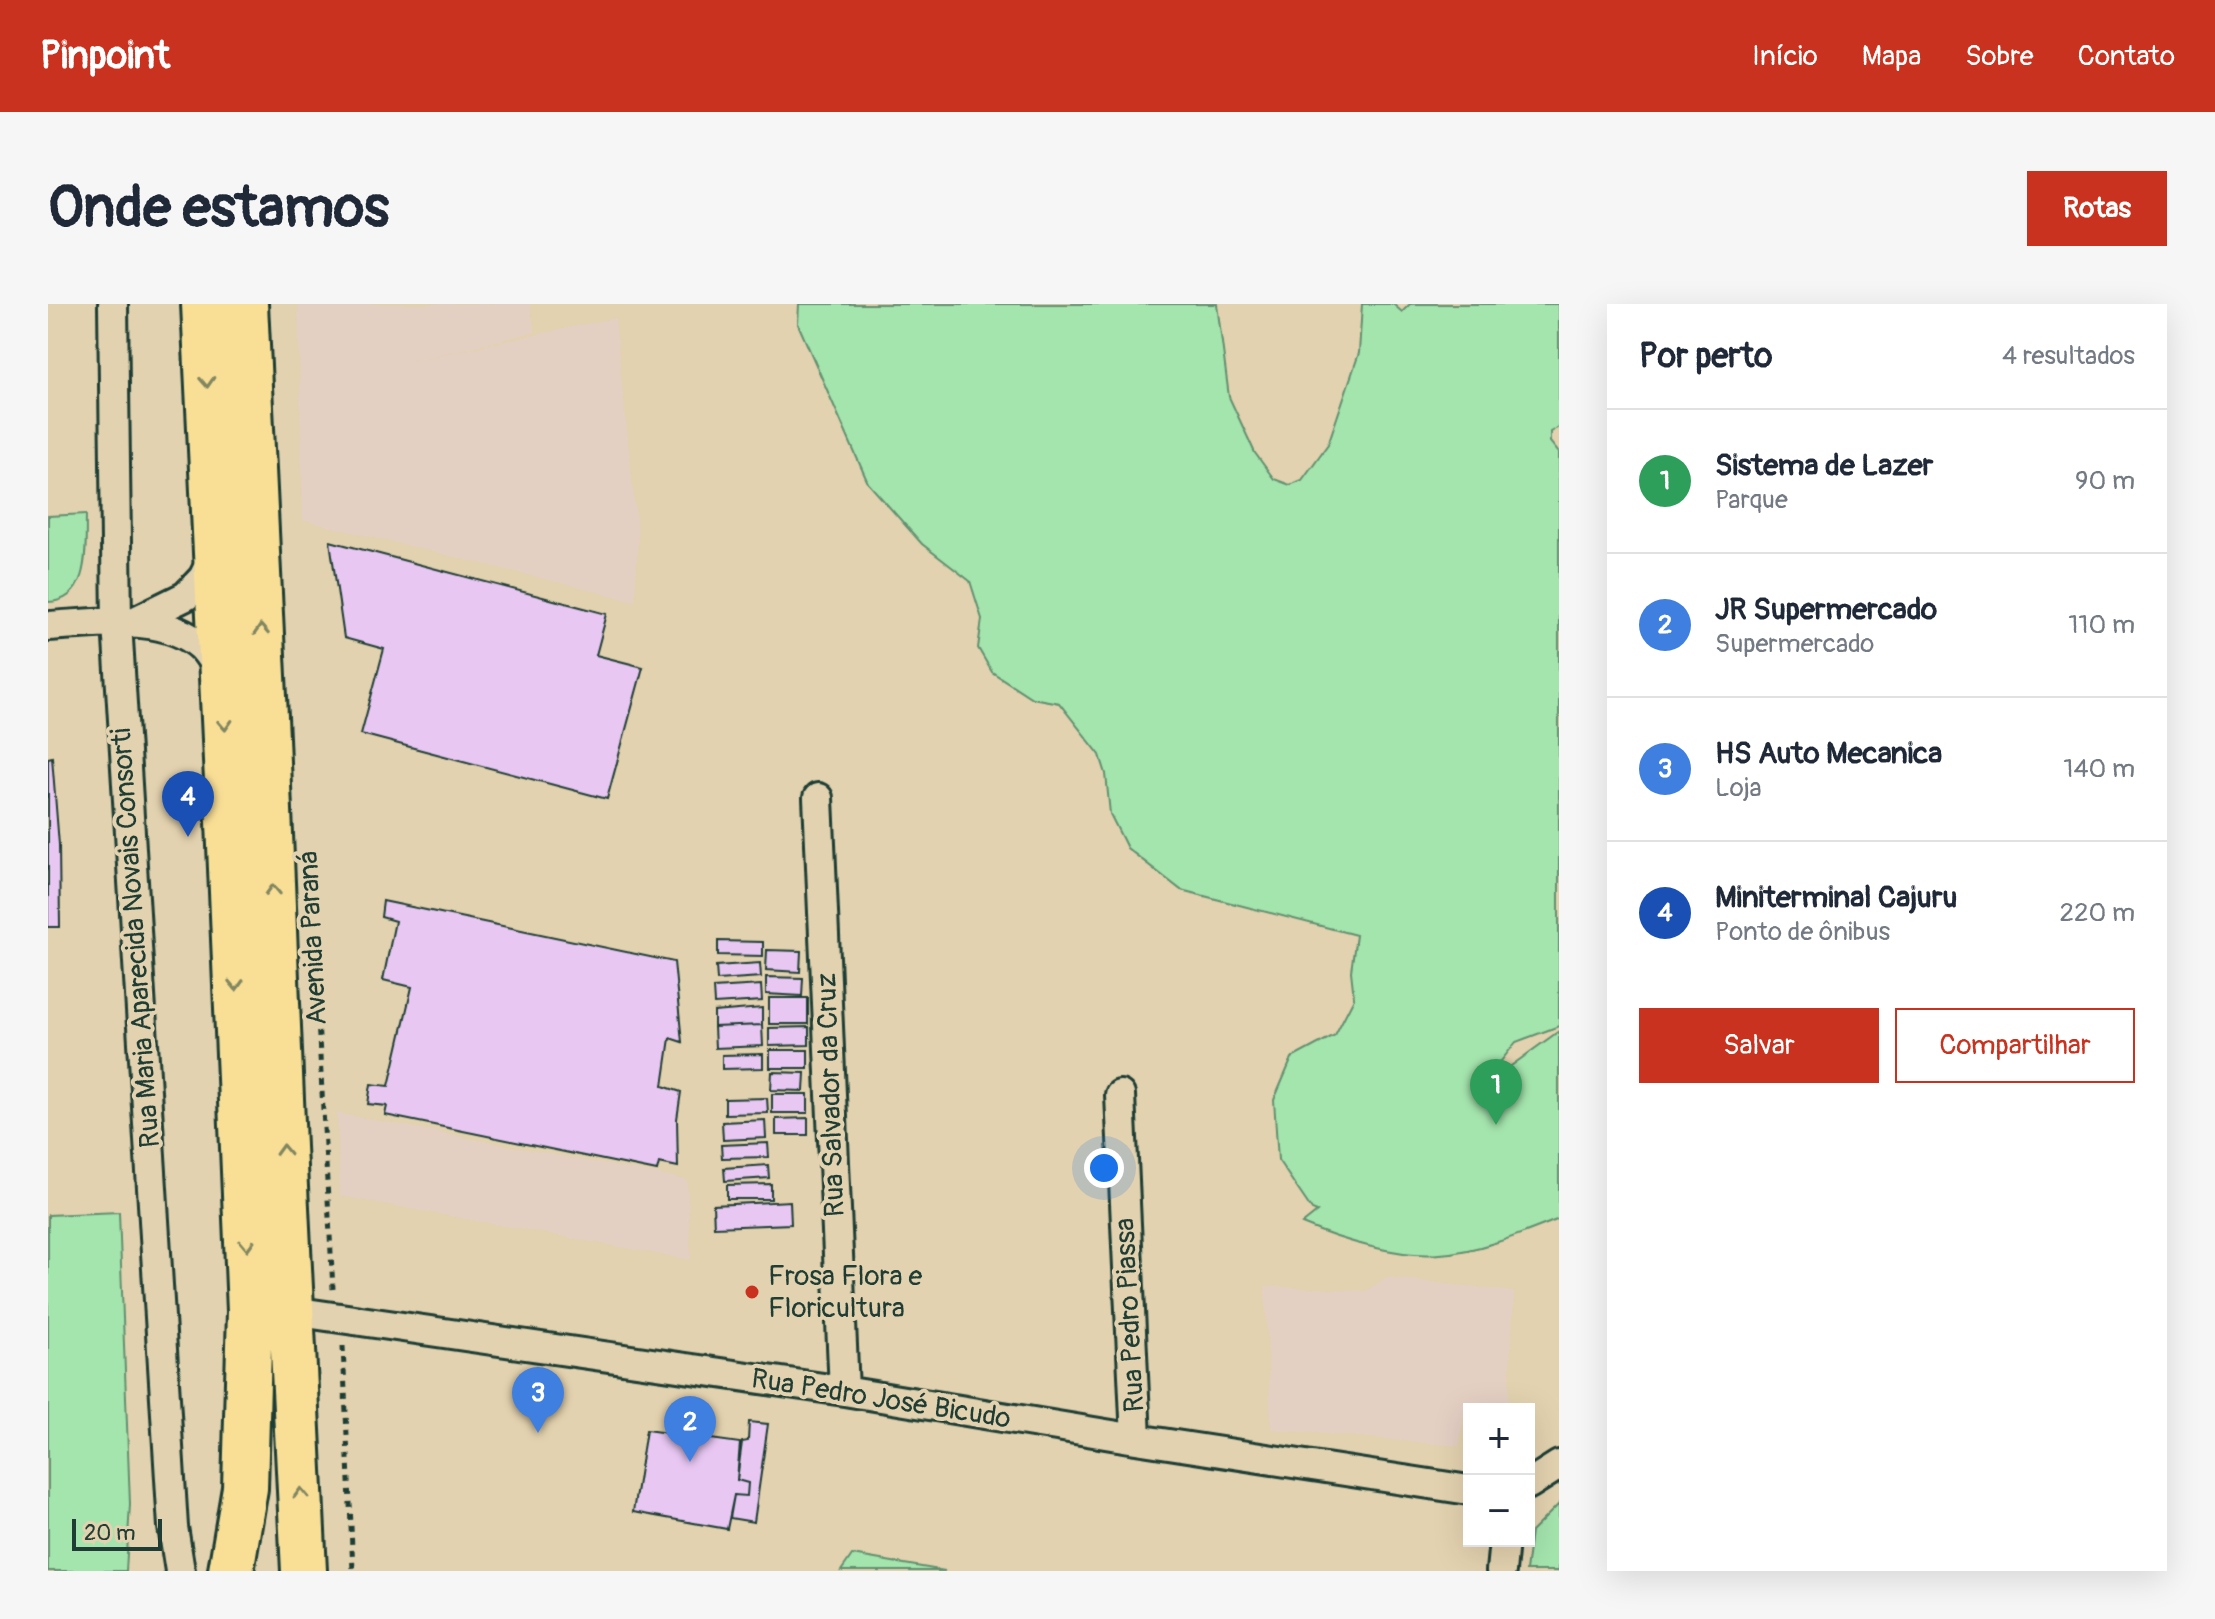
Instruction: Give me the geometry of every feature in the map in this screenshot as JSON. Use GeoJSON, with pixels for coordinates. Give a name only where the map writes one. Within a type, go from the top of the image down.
{"type":"FeatureCollection","features":[{"type":"Feature","properties":{"kind":"main road"},"geometry":{"type":"LineString","coordinates":[[204,304],[250,1311],[245,1488],[231,1571]]}},
{"type":"Feature","properties":{"kind":"main road","name":"Avenida Paraná"},"geometry":{"type":"LineString","coordinates":[[245,304],[304,1571]]}},
{"type":"Feature","properties":{"kind":"street","name":"Rua Maria Aparecida Novais Consorti"},"geometry":{"type":"LineString","coordinates":[[113,304],[125,623],[173,1527],[180,1571]]}},
{"type":"Feature","properties":{"kind":"street"},"geometry":{"type":"LineString","coordinates":[[125,623],[186,596],[203,578],[217,551]]}},
{"type":"Feature","properties":{"kind":"street"},"geometry":{"type":"LineString","coordinates":[[48,626],[161,625],[188,637],[203,648],[223,676]]}},
{"type":"Feature","properties":{"kind":"street","name":"Rua Salvador da Cruz"},"geometry":{"type":"LineString","coordinates":[[818,798],[844,1391]]}},
{"type":"Feature","properties":{"kind":"street","name":"Rua Pedro Piassa"},"geometry":{"type":"LineString","coordinates":[[1120,1095],[1136,1439]]}},
{"type":"Feature","properties":{"kind":"street","name":"Rua Pedro José Bicudo"},"geometry":{"type":"LineString","coordinates":[[292,1311],[844,1391],[1463,1489]]}},
{"type":"Feature","properties":{"kind":"street"},"geometry":{"type":"LineString","coordinates":[[1535,1480],[1559,1465]]}},
{"type":"Feature","properties":{"kind":"street"},"geometry":{"type":"LineString","coordinates":[[1501,1571],[1503,1547]]}},
{"type":"Feature","properties":{"kind":"path","name":"Avenida Paraná"},"geometry":{"type":"LineString","coordinates":[[317,1017],[335,1317],[344,1353],[353,1571]]}},
{"type":"Feature","properties":{"kind":"shaded area"},"geometry":{"type":"Polygon","coordinates":[[[298,304],[530,304],[535,332],[392,365],[615,318],[638,536],[635,601],[303,520],[298,304]]]}},
{"type":"Feature","properties":{"kind":"shaded area"},"geometry":{"type":"Polygon","coordinates":[[[337,1113],[687,1180],[691,1260],[340,1196],[337,1113]]]}},
{"type":"Feature","properties":{"kind":"shaded area"},"geometry":{"type":"Polygon","coordinates":[[[1387,1277],[1514,1292],[1508,1403],[1463,1403],[1459,1446],[1271,1429],[1265,1286],[1366,1291],[1387,1277]]]}},
{"type":"Feature","properties":{"kind":"green space"},"geometry":{"type":"Polygon","coordinates":[[[799,304],[1217,304],[1229,397],[1255,453],[1274,479],[1290,485],[1302,480],[1328,444],[1359,353],[1362,304],[1393,304],[1402,312],[1410,304],[1559,304],[1559,427],[1550,432],[1550,442],[1559,453],[1559,1026],[1516,1042],[1486,1084],[1559,1031],[1559,1219],[1486,1246],[1424,1255],[1370,1246],[1302,1224],[1317,1212],[1312,1210],[1278,1160],[1274,1100],[1292,1058],[1335,1035],[1354,998],[1351,971],[1356,935],[1181,890],[1127,848],[1110,814],[1106,774],[1100,755],[1059,703],[1032,698],[992,672],[978,648],[982,619],[970,581],[922,544],[868,483],[798,324],[799,304]]]}},
{"type":"Feature","properties":{"kind":"green space"},"geometry":{"type":"Polygon","coordinates":[[[86,514],[85,555],[79,582],[62,599],[48,602],[48,516],[86,514]]]}},
{"type":"Feature","properties":{"kind":"green space"},"geometry":{"type":"Polygon","coordinates":[[[119,1212],[130,1504],[126,1571],[48,1571],[48,1215],[119,1212]]]}},
{"type":"Feature","properties":{"kind":"green space"},"geometry":{"type":"Polygon","coordinates":[[[1559,1504],[1559,1571],[1526,1571],[1529,1547],[1535,1547],[1535,1528],[1559,1504]]]}},
{"type":"Feature","properties":{"kind":"green space"},"geometry":{"type":"Polygon","coordinates":[[[852,1555],[945,1571],[841,1571],[852,1555]]]}},
{"type":"Feature","properties":{"kind":"building"},"geometry":{"type":"Polygon","coordinates":[[[330,541],[607,614],[596,655],[643,667],[607,799],[361,734],[384,649],[344,638],[330,541]]]}},
{"type":"Feature","properties":{"kind":"building"},"geometry":{"type":"Polygon","coordinates":[[[52,757],[59,845],[60,927],[48,927],[48,758],[52,757]]]}},
{"type":"Feature","properties":{"kind":"building"},"geometry":{"type":"Polygon","coordinates":[[[383,901],[674,962],[682,1042],[670,1038],[663,1086],[681,1092],[677,1119],[678,1167],[659,1163],[657,1171],[385,1115],[387,1106],[368,1104],[371,1084],[389,1086],[412,987],[383,980],[395,921],[381,917],[383,901]]]}},
{"type":"Feature","properties":{"kind":"building"},"geometry":{"type":"Polygon","coordinates":[[[718,941],[763,942],[763,956],[718,955],[718,941]]]}},
{"type":"Feature","properties":{"kind":"building"},"geometry":{"type":"Polygon","coordinates":[[[767,950],[801,951],[800,972],[766,970],[767,950]]]}},
{"type":"Feature","properties":{"kind":"building"},"geometry":{"type":"Polygon","coordinates":[[[760,963],[761,977],[717,980],[716,966],[760,963]]]}},
{"type":"Feature","properties":{"kind":"building"},"geometry":{"type":"Polygon","coordinates":[[[766,977],[803,978],[802,996],[766,994],[766,977]]]}},
{"type":"Feature","properties":{"kind":"building"},"geometry":{"type":"Polygon","coordinates":[[[761,985],[762,1001],[714,1004],[713,988],[761,985]]]}},
{"type":"Feature","properties":{"kind":"building"},"geometry":{"type":"Polygon","coordinates":[[[769,998],[808,998],[808,1024],[769,1024],[769,998]]]}},
{"type":"Feature","properties":{"kind":"building"},"geometry":{"type":"Polygon","coordinates":[[[762,1008],[762,1025],[714,1027],[714,1012],[762,1008]]]}},
{"type":"Feature","properties":{"kind":"building"},"geometry":{"type":"Polygon","coordinates":[[[762,1025],[763,1046],[715,1048],[714,1027],[762,1025]]]}},
{"type":"Feature","properties":{"kind":"building"},"geometry":{"type":"Polygon","coordinates":[[[809,1027],[809,1045],[769,1046],[769,1028],[809,1027]]]}},
{"type":"Feature","properties":{"kind":"building"},"geometry":{"type":"Polygon","coordinates":[[[770,1050],[808,1050],[808,1068],[770,1068],[770,1050]]]}},
{"type":"Feature","properties":{"kind":"building"},"geometry":{"type":"Polygon","coordinates":[[[763,1054],[763,1068],[722,1069],[722,1055],[763,1054]]]}},
{"type":"Feature","properties":{"kind":"building"},"geometry":{"type":"Polygon","coordinates":[[[772,1072],[805,1073],[804,1091],[771,1090],[772,1072]]]}},
{"type":"Feature","properties":{"kind":"building"},"geometry":{"type":"Polygon","coordinates":[[[772,1094],[808,1094],[808,1113],[772,1113],[772,1094]]]}},
{"type":"Feature","properties":{"kind":"building"},"geometry":{"type":"Polygon","coordinates":[[[767,1098],[768,1113],[725,1114],[725,1099],[767,1098]]]}},
{"type":"Feature","properties":{"kind":"building"},"geometry":{"type":"Polygon","coordinates":[[[808,1118],[808,1135],[776,1135],[776,1119],[808,1118]]]}},
{"type":"Feature","properties":{"kind":"building"},"geometry":{"type":"Polygon","coordinates":[[[765,1120],[766,1138],[723,1140],[722,1122],[765,1120]]]}},
{"type":"Feature","properties":{"kind":"building"},"geometry":{"type":"Polygon","coordinates":[[[768,1143],[769,1157],[722,1158],[721,1145],[768,1143]]]}},
{"type":"Feature","properties":{"kind":"building"},"geometry":{"type":"Polygon","coordinates":[[[768,1165],[769,1178],[725,1181],[724,1168],[768,1165]]]}},
{"type":"Feature","properties":{"kind":"building"},"geometry":{"type":"Polygon","coordinates":[[[771,1184],[771,1199],[727,1199],[727,1185],[771,1184]]]}},
{"type":"Feature","properties":{"kind":"building"},"geometry":{"type":"Polygon","coordinates":[[[790,1201],[791,1224],[714,1227],[713,1205],[790,1201]]]}},
{"type":"Feature","properties":{"kind":"building"},"geometry":{"type":"Polygon","coordinates":[[[749,1422],[768,1424],[754,1522],[730,1518],[734,1495],[747,1496],[748,1483],[737,1480],[742,1442],[748,1441],[749,1422]]]}},
{"type":"Feature","properties":{"kind":"building"},"geometry":{"type":"Polygon","coordinates":[[[646,1430],[740,1443],[737,1480],[748,1483],[747,1496],[734,1495],[727,1529],[633,1512],[646,1430]]]}},
{"type":"Feature","properties":{"kind":"place","name":"Miniterminal Cajuru"},"geometry":{"type":"Point","coordinates":[188,837]}},
{"type":"Feature","properties":{"kind":"place","name":"Sistema de Lazer"},"geometry":{"type":"Point","coordinates":[1496,1125]}},
{"type":"Feature","properties":{"kind":"place","name":"Frosa Flora e Floricultura"},"geometry":{"type":"Point","coordinates":[752,1292]}},
{"type":"Feature","properties":{"kind":"place","name":"HS Auto Mecanica"},"geometry":{"type":"Point","coordinates":[538,1433]}},
{"type":"Feature","properties":{"kind":"place","name":"JR Supermercado"},"geometry":{"type":"Point","coordinates":[690,1462]}}]}
